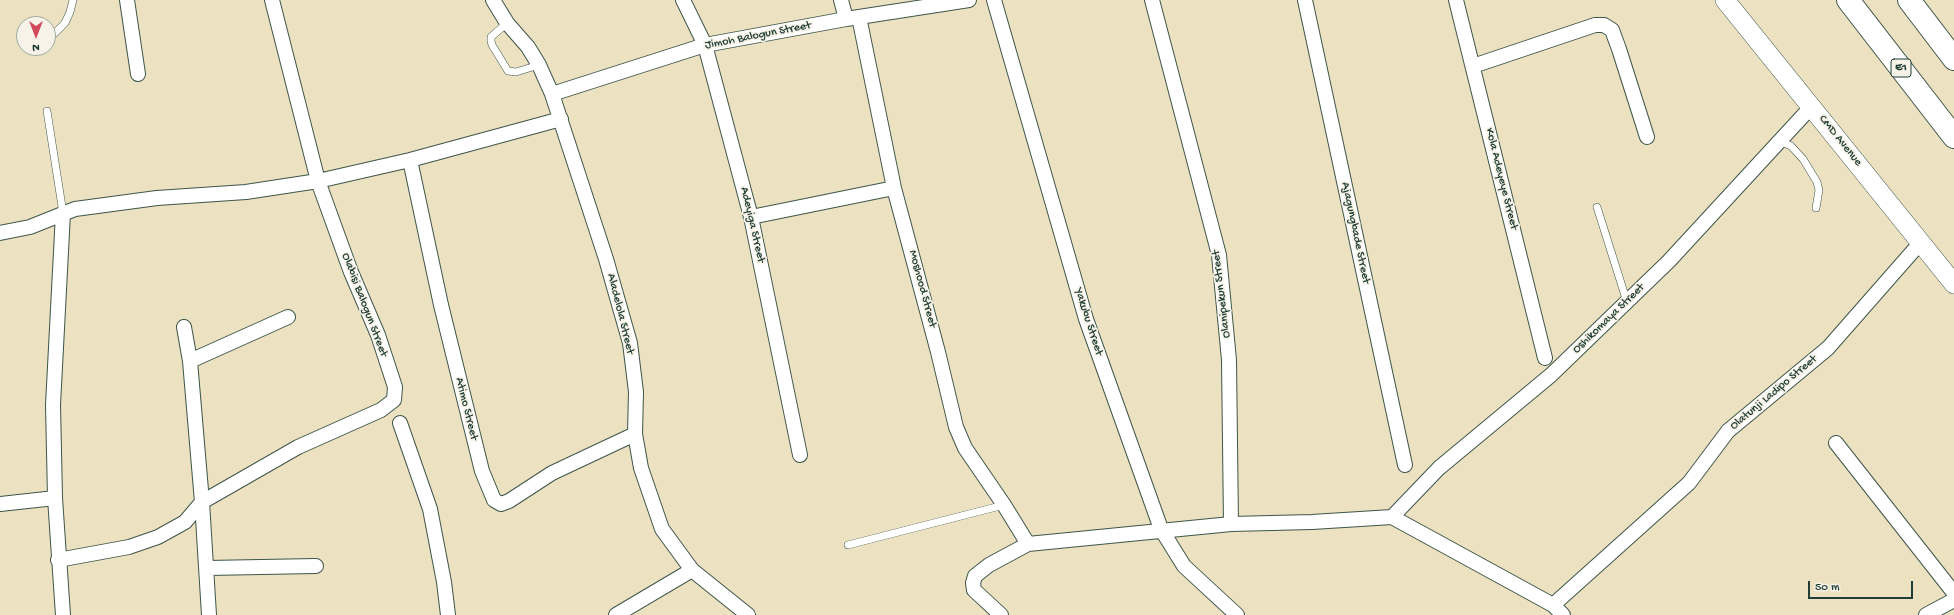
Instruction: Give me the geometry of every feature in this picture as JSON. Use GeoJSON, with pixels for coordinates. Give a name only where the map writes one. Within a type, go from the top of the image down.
{"type":"FeatureCollection","features":[{"type":"Feature","properties":{"kind":"highway","name":"E1"},"geometry":{"type":"LineString","coordinates":[[1848,0],[1954,137]]}},
{"type":"Feature","properties":{"kind":"highway"},"geometry":{"type":"LineString","coordinates":[[1909,0],[1954,59]]}},
{"type":"Feature","properties":{"kind":"street"},"geometry":{"type":"LineString","coordinates":[[127,0],[138,74]]}},
{"type":"Feature","properties":{"kind":"street","name":"Olabisi Balogun Street"},"geometry":{"type":"LineString","coordinates":[[58,560],[129,547],[158,537],[185,522],[202,502],[298,447],[381,410],[394,400],[395,387],[378,335],[351,272],[318,181],[272,0]]}},
{"type":"Feature","properties":{"kind":"street","name":"Aladelola Street"},"geometry":{"type":"LineString","coordinates":[[492,0],[507,23],[528,47],[539,65],[552,94],[606,259],[630,343],[636,392],[635,434],[641,468],[662,529],[692,570],[748,615]]}},
{"type":"Feature","properties":{"kind":"street","name":"Adeyiga Street"},"geometry":{"type":"LineString","coordinates":[[683,0],[705,45],[751,217],[800,455]]}},
{"type":"Feature","properties":{"kind":"street","name":"Moshood Street"},"geometry":{"type":"LineString","coordinates":[[841,0],[852,18],[956,427],[965,448],[1004,505],[1028,544]]}},
{"type":"Feature","properties":{"kind":"street","name":"Jimoh Balogun Street"},"geometry":{"type":"LineString","coordinates":[[552,94],[705,45],[852,18],[969,0]]}},
{"type":"Feature","properties":{"kind":"street","name":"Yakubu Street"},"geometry":{"type":"LineString","coordinates":[[994,0],[1086,319],[1161,530],[1184,566],[1237,615]]}},
{"type":"Feature","properties":{"kind":"street","name":"Olanipekun Street"},"geometry":{"type":"LineString","coordinates":[[1152,0],[1219,255],[1229,360],[1231,524]]}},
{"type":"Feature","properties":{"kind":"street","name":"Ajagungbade Street"},"geometry":{"type":"LineString","coordinates":[[1305,0],[1405,465]]}},
{"type":"Feature","properties":{"kind":"street","name":"Kola Adeyeye Street"},"geometry":{"type":"LineString","coordinates":[[1456,0],[1545,358]]}},
{"type":"Feature","properties":{"kind":"street","name":"CMD Avenue"},"geometry":{"type":"LineString","coordinates":[[1725,0],[1954,284]]}},
{"type":"Feature","properties":{"kind":"street"},"geometry":{"type":"LineString","coordinates":[[1473,66],[1595,25],[1604,25],[1612,30],[1620,49],[1647,137]]}},
{"type":"Feature","properties":{"kind":"street","name":"Oshikomaya Street"},"geometry":{"type":"LineString","coordinates":[[1392,517],[1439,468],[1551,375],[1669,261],[1812,106]]}},
{"type":"Feature","properties":{"kind":"street"},"geometry":{"type":"LineString","coordinates":[[0,233],[30,227],[75,209],[157,198],[246,192],[318,181],[410,160],[561,119]]}},
{"type":"Feature","properties":{"kind":"street","name":"Atimo Street"},"geometry":{"type":"LineString","coordinates":[[410,160],[441,306],[478,456],[482,471],[494,500],[501,504],[508,501],[552,473],[635,434]]}},
{"type":"Feature","properties":{"kind":"street"},"geometry":{"type":"LineString","coordinates":[[751,217],[894,188]]}},
{"type":"Feature","properties":{"kind":"street"},"geometry":{"type":"LineString","coordinates":[[63,213],[53,405],[55,498],[58,560],[63,615]]}},
{"type":"Feature","properties":{"kind":"street","name":"Olatunji Ladipo Street"},"geometry":{"type":"LineString","coordinates":[[1553,605],[1689,483],[1728,432],[1828,348],[1921,242]]}},
{"type":"Feature","properties":{"kind":"street"},"geometry":{"type":"LineString","coordinates":[[190,361],[288,317]]}},
{"type":"Feature","properties":{"kind":"street"},"geometry":{"type":"LineString","coordinates":[[184,327],[190,361],[202,502],[207,568],[208,615]]}},
{"type":"Feature","properties":{"kind":"street"},"geometry":{"type":"LineString","coordinates":[[400,423],[430,509],[444,582],[448,615]]}},
{"type":"Feature","properties":{"kind":"street"},"geometry":{"type":"LineString","coordinates":[[1836,443],[1954,593]]}},
{"type":"Feature","properties":{"kind":"street"},"geometry":{"type":"LineString","coordinates":[[0,504],[55,498]]}},
{"type":"Feature","properties":{"kind":"street"},"geometry":{"type":"LineString","coordinates":[[1001,615],[974,590],[973,583],[975,576],[989,565],[1028,544],[1231,524],[1312,522],[1392,517],[1553,605],[1563,615]]}},
{"type":"Feature","properties":{"kind":"street"},"geometry":{"type":"LineString","coordinates":[[207,568],[316,566]]}},
{"type":"Feature","properties":{"kind":"street"},"geometry":{"type":"LineString","coordinates":[[616,615],[692,570]]}},
{"type":"Feature","properties":{"kind":"street"},"geometry":{"type":"LineString","coordinates":[[1926,615],[1954,600]]}},
{"type":"Feature","properties":{"kind":"lane"},"geometry":{"type":"LineString","coordinates":[[56,31],[65,24],[70,12],[72,0]]}},
{"type":"Feature","properties":{"kind":"lane"},"geometry":{"type":"LineString","coordinates":[[507,23],[491,37],[491,41],[508,71],[516,72],[539,65]]}},
{"type":"Feature","properties":{"kind":"lane"},"geometry":{"type":"LineString","coordinates":[[47,111],[63,213]]}},
{"type":"Feature","properties":{"kind":"lane"},"geometry":{"type":"LineString","coordinates":[[1780,141],[1791,146],[1803,159],[1817,182],[1819,190],[1816,208]]}},
{"type":"Feature","properties":{"kind":"lane"},"geometry":{"type":"LineString","coordinates":[[1597,207],[1627,302]]}},
{"type":"Feature","properties":{"kind":"lane"},"geometry":{"type":"LineString","coordinates":[[848,545],[1004,505]]}}]}
